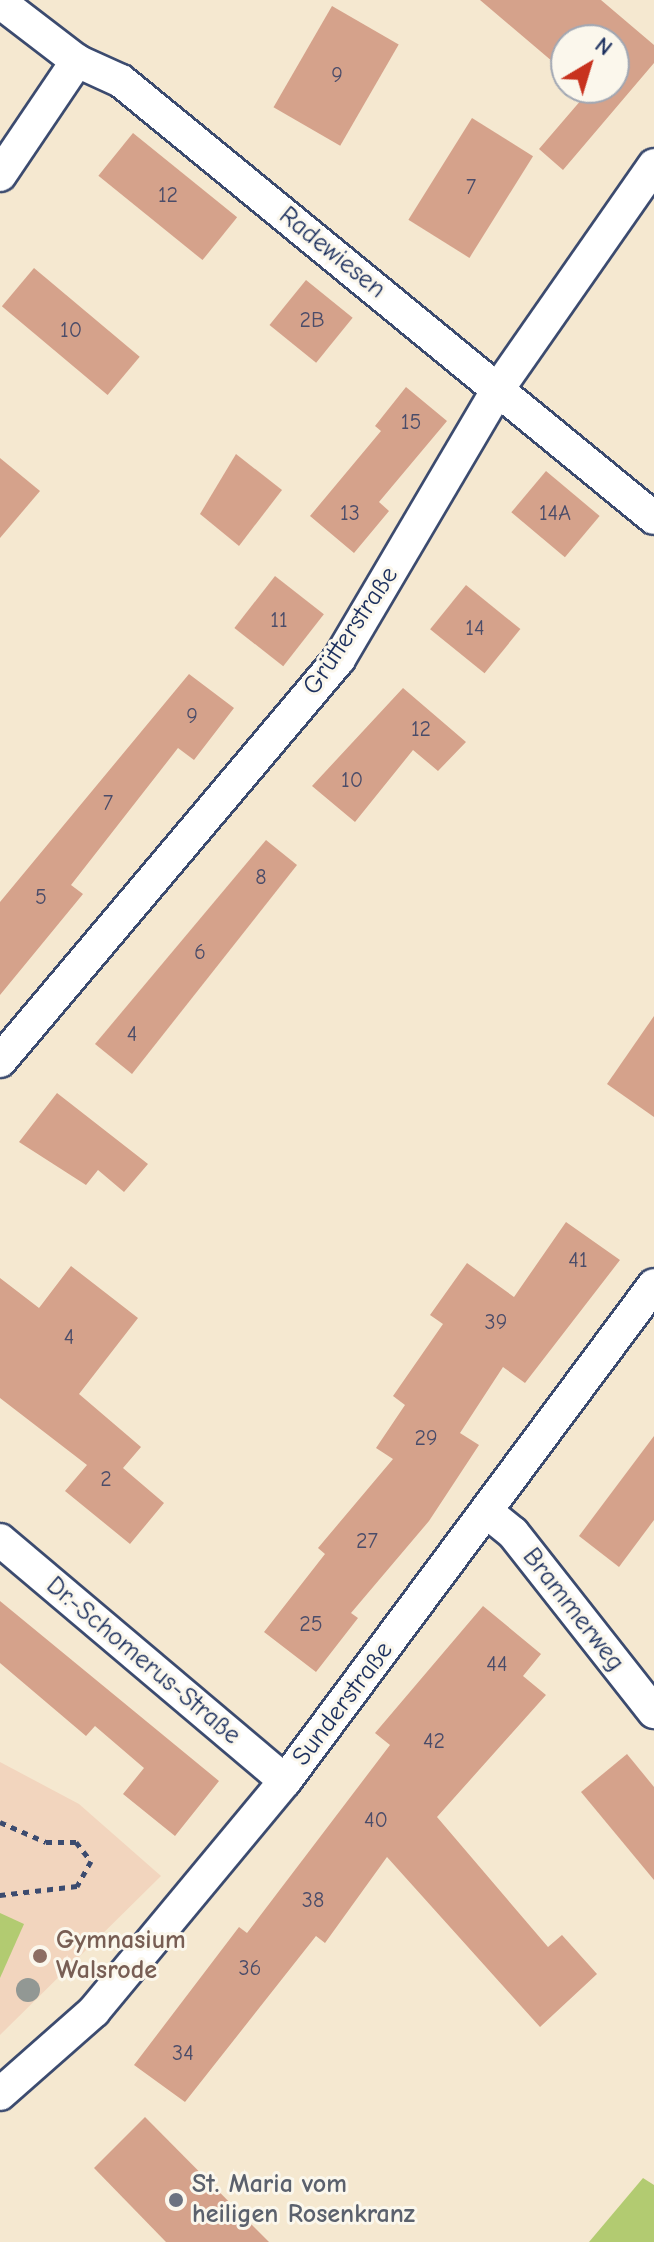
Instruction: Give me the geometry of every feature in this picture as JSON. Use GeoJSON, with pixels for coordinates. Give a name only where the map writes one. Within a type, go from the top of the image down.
{"type":"FeatureCollection","features":[{"type":"Feature","properties":{"kind":"street","name":"Radewiesen"},"geometry":{"type":"LineString","coordinates":[[0,2],[77,61],[121,81],[654,518]]}},
{"type":"Feature","properties":{"kind":"street"},"geometry":{"type":"LineString","coordinates":[[0,175],[77,61]]}},
{"type":"Feature","properties":{"kind":"street","name":"Grütterstraße"},"geometry":{"type":"LineString","coordinates":[[0,1061],[339,659],[498,389],[654,165]]}},
{"type":"Feature","properties":{"kind":"street","name":"Sunderstraße"},"geometry":{"type":"LineString","coordinates":[[0,2094],[94,2011],[285,1781],[654,1285]]}},
{"type":"Feature","properties":{"kind":"street","name":"Brammerweg"},"geometry":{"type":"LineString","coordinates":[[487,1512],[513,1533],[654,1712]]}},
{"type":"Feature","properties":{"kind":"street","name":"Dr.-Schomerus-Straße"},"geometry":{"type":"LineString","coordinates":[[0,1540],[285,1781]]}},
{"type":"Feature","properties":{"kind":"path"},"geometry":{"type":"LineString","coordinates":[[0,1822],[46,1842],[76,1842],[91,1861],[77,1886],[0,1895]]}},
{"type":"Feature","properties":{"kind":"shaded area","name":"Gymnasium Walsrode"},"geometry":{"type":"Polygon","coordinates":[[[0,1762],[79,1804],[161,1876],[0,2035],[0,1762]]]}},
{"type":"Feature","properties":{"kind":"green space"},"geometry":{"type":"Polygon","coordinates":[[[0,1913],[24,1924],[0,1978],[0,1913]]]}},
{"type":"Feature","properties":{"kind":"green space"},"geometry":{"type":"Polygon","coordinates":[[[643,2178],[654,2185],[654,2242],[589,2242],[643,2178]]]}},
{"type":"Feature","properties":{"kind":"building"},"geometry":{"type":"Polygon","coordinates":[[[480,0],[601,0],[629,24],[550,24],[550,59],[480,0]]]}},
{"type":"Feature","properties":{"kind":"building"},"geometry":{"type":"Polygon","coordinates":[[[332,6],[399,44],[340,146],[274,107],[332,6]]]}},
{"type":"Feature","properties":{"kind":"building"},"geometry":{"type":"Polygon","coordinates":[[[630,25],[654,45],[654,63],[630,91],[630,25]]]}},
{"type":"Feature","properties":{"kind":"building"},"geometry":{"type":"Polygon","coordinates":[[[578,104],[619,104],[563,170],[539,149],[578,104]]]}},
{"type":"Feature","properties":{"kind":"building"},"geometry":{"type":"Polygon","coordinates":[[[472,118],[533,156],[469,258],[408,220],[472,118]]]}},
{"type":"Feature","properties":{"kind":"building"},"geometry":{"type":"Polygon","coordinates":[[[133,133],[237,217],[203,260],[98,176],[133,133]]]}},
{"type":"Feature","properties":{"kind":"building"},"geometry":{"type":"Polygon","coordinates":[[[34,268],[140,357],[108,395],[2,306],[34,268]]]}},
{"type":"Feature","properties":{"kind":"building"},"geometry":{"type":"Polygon","coordinates":[[[306,280],[353,318],[316,363],[269,325],[306,280]]]}},
{"type":"Feature","properties":{"kind":"building"},"geometry":{"type":"Polygon","coordinates":[[[406,387],[447,421],[379,502],[389,511],[354,553],[310,516],[381,431],[375,426],[406,387]]]}},
{"type":"Feature","properties":{"kind":"building"},"geometry":{"type":"Polygon","coordinates":[[[236,454],[282,490],[239,546],[200,514],[236,454]]]}},
{"type":"Feature","properties":{"kind":"building"},"geometry":{"type":"Polygon","coordinates":[[[0,458],[40,491],[0,538],[0,458]]]}},
{"type":"Feature","properties":{"kind":"building"},"geometry":{"type":"Polygon","coordinates":[[[546,471],[600,516],[565,557],[511,512],[546,471]]]}},
{"type":"Feature","properties":{"kind":"building"},"geometry":{"type":"Polygon","coordinates":[[[275,576],[324,614],[283,666],[234,628],[275,576]]]}},
{"type":"Feature","properties":{"kind":"building"},"geometry":{"type":"Polygon","coordinates":[[[466,585],[520,629],[485,673],[430,629],[466,585]]]}},
{"type":"Feature","properties":{"kind":"building"},"geometry":{"type":"Polygon","coordinates":[[[189,674],[234,708],[194,760],[178,748],[71,885],[83,894],[0,995],[0,902],[189,674]]]}},
{"type":"Feature","properties":{"kind":"building"},"geometry":{"type":"Polygon","coordinates":[[[403,688],[466,742],[438,771],[413,750],[355,822],[312,786],[403,688]]]}},
{"type":"Feature","properties":{"kind":"building"},"geometry":{"type":"Polygon","coordinates":[[[266,840],[297,865],[132,1074],[95,1044],[266,840]]]}},
{"type":"Feature","properties":{"kind":"building"},"geometry":{"type":"Polygon","coordinates":[[[654,1016],[654,1117],[607,1084],[654,1016]]]}},
{"type":"Feature","properties":{"kind":"building"},"geometry":{"type":"Polygon","coordinates":[[[57,1093],[148,1164],[124,1192],[98,1170],[86,1185],[19,1142],[57,1093]]]}},
{"type":"Feature","properties":{"kind":"building"},"geometry":{"type":"Polygon","coordinates":[[[566,1222],[620,1260],[525,1383],[503,1367],[460,1433],[479,1445],[429,1521],[351,1613],[358,1618],[316,1672],[264,1632],[325,1554],[318,1548],[393,1459],[376,1448],[405,1405],[393,1396],[443,1324],[430,1315],[467,1263],[514,1297],[566,1222]]]}},
{"type":"Feature","properties":{"kind":"building"},"geometry":{"type":"Polygon","coordinates":[[[71,1266],[138,1318],[79,1394],[141,1447],[123,1468],[164,1503],[130,1544],[65,1491],[87,1465],[0,1398],[0,1278],[39,1308],[71,1266]]]}},
{"type":"Feature","properties":{"kind":"building"},"geometry":{"type":"Polygon","coordinates":[[[654,1436],[654,1520],[619,1567],[579,1536],[654,1436]]]}},
{"type":"Feature","properties":{"kind":"building"},"geometry":{"type":"Polygon","coordinates":[[[0,1601],[219,1781],[175,1836],[123,1794],[144,1768],[95,1726],[86,1736],[0,1663],[0,1601]]]}},
{"type":"Feature","properties":{"kind":"building"},"geometry":{"type":"Polygon","coordinates":[[[483,1606],[541,1654],[523,1676],[546,1695],[437,1817],[548,1947],[562,1935],[597,1974],[540,2027],[387,1857],[325,1943],[316,1936],[185,2102],[134,2065],[239,1927],[247,1933],[390,1745],[375,1733],[483,1606]]]}},
{"type":"Feature","properties":{"kind":"building"},"geometry":{"type":"Polygon","coordinates":[[[627,1754],[654,1787],[654,1880],[581,1792],[627,1754]]]}},
{"type":"Feature","properties":{"kind":"building","name":"St. Maria vom heiligen Rosenkranz"},"geometry":{"type":"Polygon","coordinates":[[[145,2117],[269,2242],[166,2242],[94,2168],[145,2117]]]}},
{"type":"Feature","properties":{"kind":"place","name":"Gymnasium Walsrode"},"geometry":{"type":"Point","coordinates":[40,1956]}},
{"type":"Feature","properties":{"kind":"place","name":"St. Maria vom heiligen Rosenkranz"},"geometry":{"type":"Point","coordinates":[176,2200]}}]}
